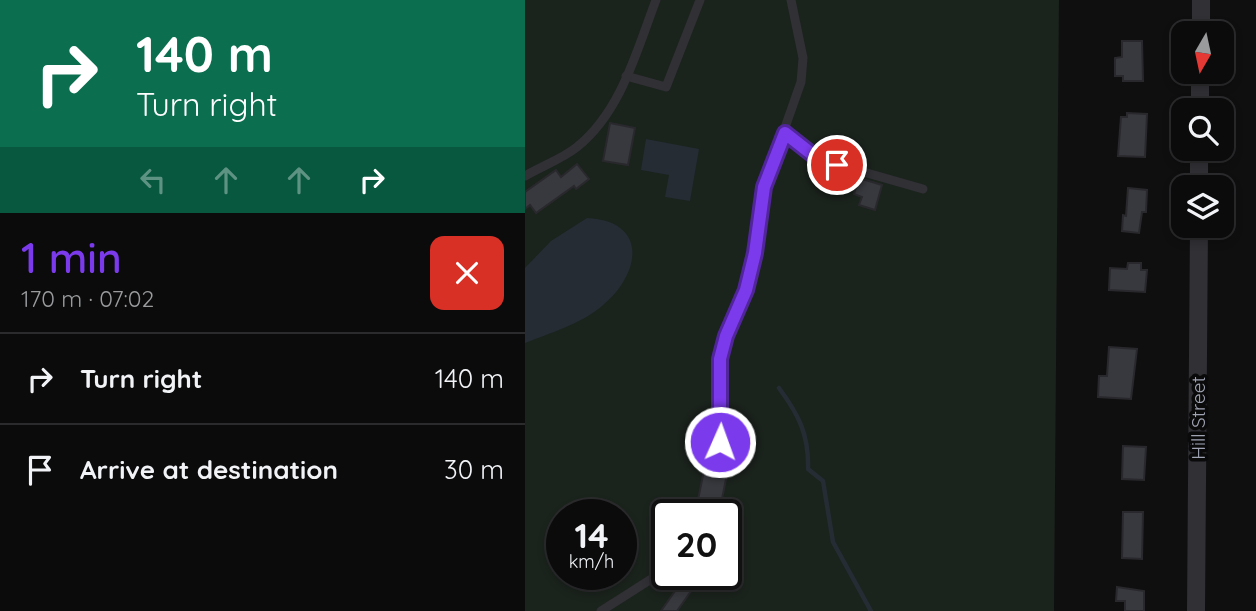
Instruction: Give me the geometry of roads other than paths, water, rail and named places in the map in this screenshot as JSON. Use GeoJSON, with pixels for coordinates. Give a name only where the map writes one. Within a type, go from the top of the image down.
{"type":"FeatureCollection","features":[{"type":"Feature","properties":{"kind":"street"},"geometry":{"type":"LineString","coordinates":[[1201,0],[1201,21]]}},
{"type":"Feature","properties":{"kind":"street","name":"Hill Street"},"geometry":{"type":"LineString","coordinates":[[1196,611],[1199,238]]}},
{"type":"Feature","properties":{"kind":"lane"},"geometry":{"type":"LineString","coordinates":[[525,176],[575,149],[597,130],[626,76],[656,0]]}},
{"type":"Feature","properties":{"kind":"lane"},"geometry":{"type":"LineString","coordinates":[[626,76],[666,87],[700,0]]}},
{"type":"Feature","properties":{"kind":"lane"},"geometry":{"type":"LineString","coordinates":[[719,459],[722,424],[720,359],[726,336],[746,290],[755,253],[764,187],[801,82],[803,58],[791,0]]}},
{"type":"Feature","properties":{"kind":"lane"},"geometry":{"type":"LineString","coordinates":[[785,133],[818,159],[923,189]]}},
{"type":"Feature","properties":{"kind":"lane"},"geometry":{"type":"LineString","coordinates":[[601,611],[651,579]]}},
{"type":"Feature","properties":{"kind":"waterway"},"geometry":{"type":"LineString","coordinates":[[779,388],[792,407],[805,436],[808,469],[823,481],[833,542],[871,611]]}}]}
